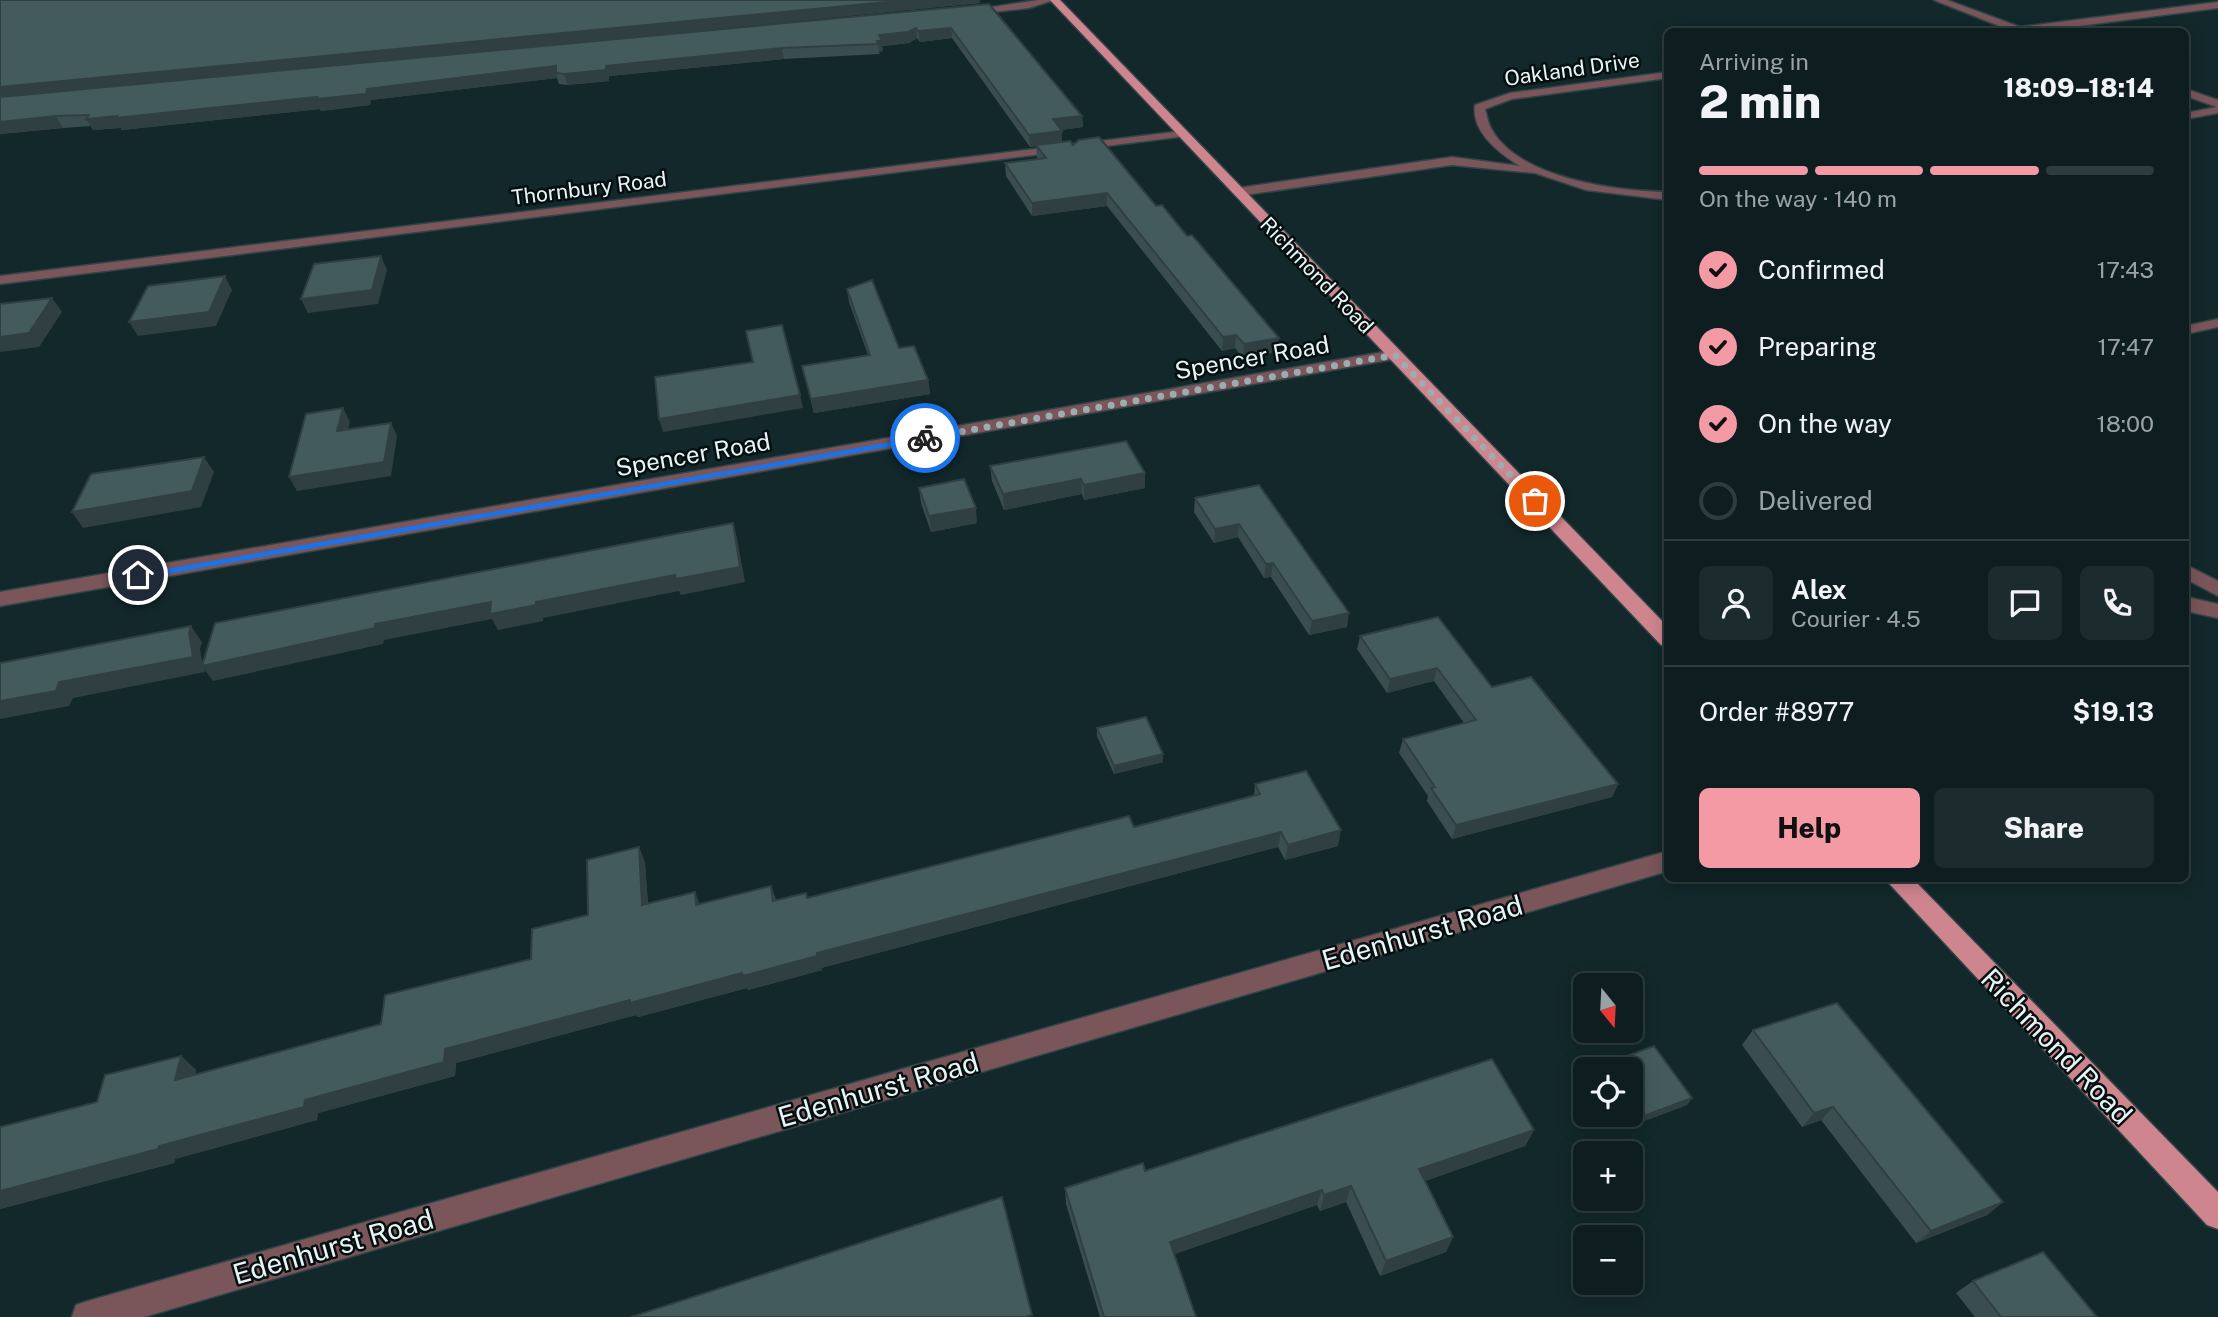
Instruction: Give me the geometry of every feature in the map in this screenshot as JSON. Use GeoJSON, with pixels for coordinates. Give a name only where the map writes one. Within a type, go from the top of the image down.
{"type":"FeatureCollection","features":[{"type":"Feature","properties":{"kind":"main road","name":"Richmond Road"},"geometry":{"type":"LineString","coordinates":[[1052,0],[1664,636]]}},
{"type":"Feature","properties":{"kind":"main road","name":"Richmond Road"},"geometry":{"type":"LineString","coordinates":[[1900,882],[2218,1214]]}},
{"type":"Feature","properties":{"kind":"street"},"geometry":{"type":"LineString","coordinates":[[953,13],[1052,0]]}},
{"type":"Feature","properties":{"kind":"street"},"geometry":{"type":"LineString","coordinates":[[1938,0],[2012,28]]}},
{"type":"Feature","properties":{"kind":"street"},"geometry":{"type":"LineString","coordinates":[[2043,28],[2218,5]]}},
{"type":"Feature","properties":{"kind":"street","name":"Oakland Drive"},"geometry":{"type":"LineString","coordinates":[[1483,142],[1479,107],[1489,102],[1510,96],[1664,76]]}},
{"type":"Feature","properties":{"kind":"street"},"geometry":{"type":"LineString","coordinates":[[2189,93],[2218,104]]}},
{"type":"Feature","properties":{"kind":"street"},"geometry":{"type":"LineString","coordinates":[[2189,115],[2218,110]]}},
{"type":"Feature","properties":{"kind":"street","name":"Thornbury Road"},"geometry":{"type":"LineString","coordinates":[[0,280],[1182,134]]}},
{"type":"Feature","properties":{"kind":"street"},"geometry":{"type":"LineString","coordinates":[[1452,161],[1483,142],[1551,176]]}},
{"type":"Feature","properties":{"kind":"street"},"geometry":{"type":"LineString","coordinates":[[1238,192],[1452,161],[1493,164],[1551,176],[1608,193],[1664,196]]}},
{"type":"Feature","properties":{"kind":"street"},"geometry":{"type":"LineString","coordinates":[[2189,329],[2218,323]]}},
{"type":"Feature","properties":{"kind":"street","name":"Spencer Road"},"geometry":{"type":"LineString","coordinates":[[0,599],[1395,355]]}},
{"type":"Feature","properties":{"kind":"street"},"geometry":{"type":"LineString","coordinates":[[2189,573],[2218,590]]}},
{"type":"Feature","properties":{"kind":"street"},"geometry":{"type":"LineString","coordinates":[[2189,605],[2218,611]]}},
{"type":"Feature","properties":{"kind":"street","name":"Edenhurst Road"},"geometry":{"type":"LineString","coordinates":[[88,1317],[1664,862]]}},
{"type":"Feature","properties":{"kind":"building"},"geometry":{"type":"Polygon","coordinates":[[[0,0],[907,0],[0,87],[0,0]]]}},
{"type":"Feature","properties":{"kind":"building"},"geometry":{"type":"Polygon","coordinates":[[[989,4],[1082,116],[1053,119],[1062,131],[1029,135],[951,28],[918,31],[916,28],[908,32],[879,35],[882,41],[877,41],[878,44],[782,48],[606,66],[606,70],[564,74],[556,73],[556,66],[367,89],[366,94],[115,118],[117,116],[86,119],[89,115],[56,116],[0,122],[0,97],[989,4]]]}},
{"type":"Feature","properties":{"kind":"building"},"geometry":{"type":"Polygon","coordinates":[[[1099,137],[1156,206],[1162,205],[1187,236],[1192,235],[1279,338],[1244,344],[1236,335],[1223,337],[1107,193],[1032,203],[1005,163],[1046,158],[1036,145],[1070,141],[1073,145],[1079,140],[1099,137]]]}},
{"type":"Feature","properties":{"kind":"building"},"geometry":{"type":"Polygon","coordinates":[[[381,256],[372,290],[301,299],[314,264],[381,256]]]}},
{"type":"Feature","properties":{"kind":"building"},"geometry":{"type":"Polygon","coordinates":[[[225,276],[209,312],[129,322],[148,286],[225,276]]]}},
{"type":"Feature","properties":{"kind":"building"},"geometry":{"type":"Polygon","coordinates":[[[872,280],[899,348],[914,346],[928,380],[811,399],[802,366],[870,355],[847,289],[872,280]]]}},
{"type":"Feature","properties":{"kind":"building"},"geometry":{"type":"Polygon","coordinates":[[[52,298],[29,333],[0,337],[0,304],[52,298]]]}},
{"type":"Feature","properties":{"kind":"building"},"geometry":{"type":"Polygon","coordinates":[[[782,325],[800,395],[659,419],[655,377],[753,362],[746,331],[782,325]]]}},
{"type":"Feature","properties":{"kind":"building"},"geometry":{"type":"Polygon","coordinates":[[[343,408],[337,431],[391,423],[384,462],[289,477],[306,414],[343,408]]]}},
{"type":"Feature","properties":{"kind":"building"},"geometry":{"type":"Polygon","coordinates":[[[1126,441],[1145,473],[1084,485],[1081,479],[1003,494],[990,466],[1126,441]]]}},
{"type":"Feature","properties":{"kind":"building"},"geometry":{"type":"Polygon","coordinates":[[[204,457],[192,491],[72,512],[91,474],[204,457]]]}},
{"type":"Feature","properties":{"kind":"building"},"geometry":{"type":"Polygon","coordinates":[[[964,479],[976,508],[929,516],[919,488],[964,479]]]}},
{"type":"Feature","properties":{"kind":"building"},"geometry":{"type":"Polygon","coordinates":[[[1259,485],[1349,613],[1312,621],[1273,563],[1266,564],[1239,524],[1215,529],[1195,498],[1259,485]]]}},
{"type":"Feature","properties":{"kind":"building"},"geometry":{"type":"Polygon","coordinates":[[[733,523],[740,567],[676,579],[675,575],[536,602],[536,605],[490,614],[491,602],[375,624],[375,628],[202,666],[215,623],[733,523]]]}},
{"type":"Feature","properties":{"kind":"building"},"geometry":{"type":"Polygon","coordinates":[[[1438,617],[1492,687],[1531,677],[1618,784],[1456,825],[1403,739],[1476,720],[1437,668],[1390,679],[1360,636],[1438,617]]]}},
{"type":"Feature","properties":{"kind":"building"},"geometry":{"type":"Polygon","coordinates":[[[191,626],[189,633],[193,657],[59,682],[56,691],[0,701],[0,663],[191,626]]]}},
{"type":"Feature","properties":{"kind":"building"},"geometry":{"type":"Polygon","coordinates":[[[1146,717],[1163,754],[1114,766],[1097,728],[1146,717]]]}},
{"type":"Feature","properties":{"kind":"building"},"geometry":{"type":"Polygon","coordinates":[[[1306,771],[1341,830],[1288,845],[1281,832],[817,953],[817,956],[743,976],[742,973],[630,1003],[630,1000],[445,1049],[444,1062],[305,1100],[304,1107],[0,1191],[0,1127],[97,1102],[105,1075],[181,1056],[175,1080],[381,1024],[385,995],[531,959],[532,929],[588,915],[587,860],[639,847],[642,905],[695,892],[696,905],[771,886],[773,901],[806,893],[807,898],[1129,816],[1134,827],[1260,794],[1255,784],[1306,771]]]}},
{"type":"Feature","properties":{"kind":"building"},"geometry":{"type":"Polygon","coordinates":[[[1837,1003],[2003,1202],[1931,1231],[1833,1107],[1814,1113],[1753,1030],[1837,1003]]]}},
{"type":"Feature","properties":{"kind":"building"},"geometry":{"type":"Polygon","coordinates":[[[1654,1046],[1692,1098],[1643,1116],[1643,1057],[1624,1057],[1654,1046]]]}},
{"type":"Feature","properties":{"kind":"building"},"geometry":{"type":"Polygon","coordinates":[[[1492,1059],[1534,1130],[1419,1169],[1453,1237],[1386,1261],[1351,1186],[1324,1195],[1322,1190],[1170,1242],[1196,1317],[1104,1317],[1065,1188],[1143,1163],[1145,1171],[1492,1059]]]}},
{"type":"Feature","properties":{"kind":"building"},"geometry":{"type":"Polygon","coordinates":[[[1002,1197],[1032,1315],[631,1317],[1002,1197]]]}},
{"type":"Feature","properties":{"kind":"building"},"geometry":{"type":"Polygon","coordinates":[[[2043,1252],[2097,1317],[2001,1317],[1973,1281],[2043,1252]]]}},
{"type":"Feature","properties":{"kind":"way so far"},"geometry":{"type":"LineString","coordinates":[[925,438],[1395,355],[1535,501]]}},
{"type":"Feature","properties":{"kind":"route"},"geometry":{"type":"LineString","coordinates":[[138,575],[925,438]]}}]}
